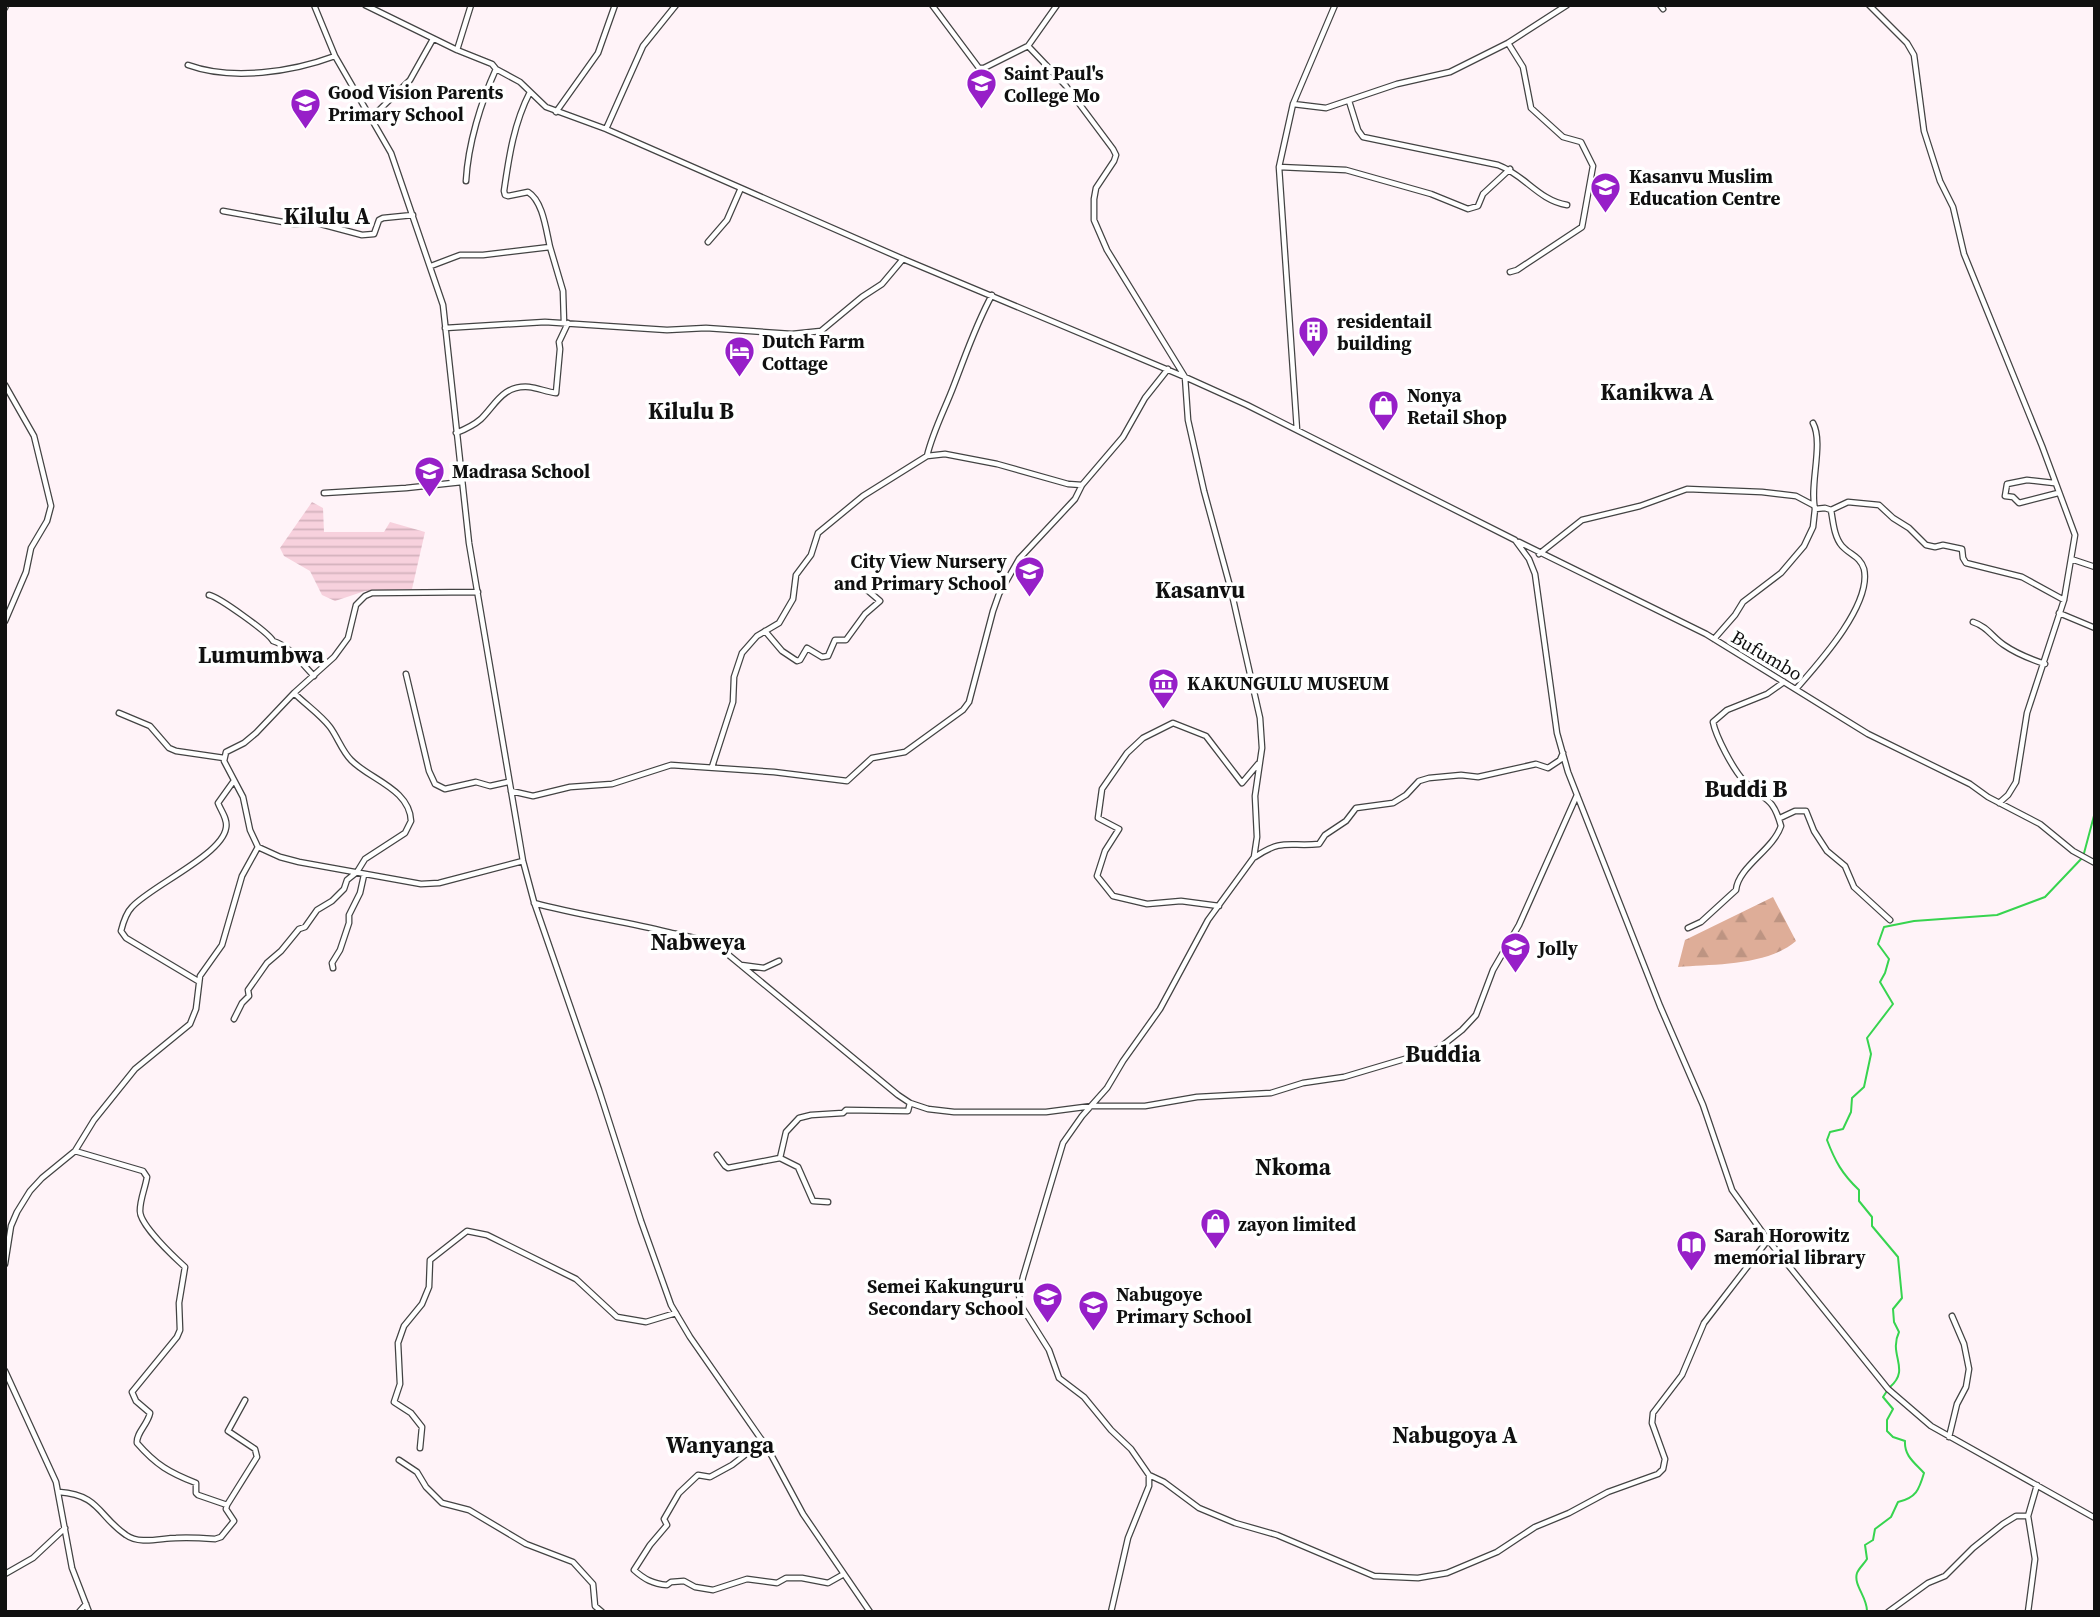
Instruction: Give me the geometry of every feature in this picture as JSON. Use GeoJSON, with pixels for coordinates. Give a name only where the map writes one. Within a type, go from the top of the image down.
{"type":"FeatureCollection","features":[{"type":"Feature","properties":{"kind":"street"},"geometry":{"type":"LineString","coordinates":[[314,5],[335,55],[391,153],[443,305],[462,482],[523,861],[534,902],[645,1234],[676,1313],[763,1441],[803,1514],[870,1612]]}},
{"type":"Feature","properties":{"kind":"street","name":"Bufumbo"},"geometry":{"type":"LineString","coordinates":[[365,5],[457,51],[487,61],[520,82],[542,104],[556,112],[606,129],[903,259],[1168,369],[1297,430],[1497,530],[1539,554],[1588,575],[1714,639],[1868,734],[1970,784],[2039,824],[2073,851],[2095,863]]}},
{"type":"Feature","properties":{"kind":"street"},"geometry":{"type":"LineString","coordinates":[[457,51],[471,5]]}},
{"type":"Feature","properties":{"kind":"street"},"geometry":{"type":"LineString","coordinates":[[556,112],[595,59],[604,41],[615,5]]}},
{"type":"Feature","properties":{"kind":"street"},"geometry":{"type":"LineString","coordinates":[[606,129],[643,46],[676,5]]}},
{"type":"Feature","properties":{"kind":"street"},"geometry":{"type":"LineString","coordinates":[[932,5],[979,68],[1028,47],[1057,5]]}},
{"type":"Feature","properties":{"kind":"street"},"geometry":{"type":"LineString","coordinates":[[1297,430],[1279,167],[1293,104],[1335,5]]}},
{"type":"Feature","properties":{"kind":"street"},"geometry":{"type":"LineString","coordinates":[[1293,104],[1318,109],[1397,83],[1450,72],[1508,43],[1567,5]]}},
{"type":"Feature","properties":{"kind":"street"},"geometry":{"type":"LineString","coordinates":[[1868,5],[1907,43],[1914,55],[1924,131],[1940,181],[1953,207],[1964,254],[2074,530],[2075,541],[2064,600],[2027,713],[2016,782],[1999,803]]}},
{"type":"Feature","properties":{"kind":"street"},"geometry":{"type":"LineString","coordinates":[[372,117],[410,80],[433,39]]}},
{"type":"Feature","properties":{"kind":"street"},"geometry":{"type":"LineString","coordinates":[[1508,43],[1523,67],[1531,108],[1563,137],[1581,142],[1593,166],[1581,227],[1510,272]]}},
{"type":"Feature","properties":{"kind":"street"},"geometry":{"type":"LineString","coordinates":[[1028,47],[1066,86],[1116,155],[1096,188],[1094,220],[1107,250],[1185,377],[1188,420],[1234,603],[1263,736],[1255,796],[1255,857]]}},
{"type":"Feature","properties":{"kind":"street"},"geometry":{"type":"LineString","coordinates":[[188,65],[217,73],[237,74],[290,70],[335,55]]}},
{"type":"Feature","properties":{"kind":"street"},"geometry":{"type":"LineString","coordinates":[[466,181],[486,89],[496,69]]}},
{"type":"Feature","properties":{"kind":"street"},"geometry":{"type":"LineString","coordinates":[[456,433],[471,427],[509,390],[529,387],[556,393],[559,342],[566,323],[562,290],[541,212],[534,196],[528,191],[505,195],[509,156],[518,119],[530,92]]}},
{"type":"Feature","properties":{"kind":"street"},"geometry":{"type":"LineString","coordinates":[[1349,101],[1358,130],[1363,137],[1510,169],[1540,195],[1567,205]]}},
{"type":"Feature","properties":{"kind":"street"},"geometry":{"type":"LineString","coordinates":[[1279,167],[1346,170],[1431,194],[1468,209],[1478,206],[1483,194],[1510,169]]}},
{"type":"Feature","properties":{"kind":"street"},"geometry":{"type":"LineString","coordinates":[[708,242],[727,220],[741,188]]}},
{"type":"Feature","properties":{"kind":"street"},"geometry":{"type":"LineString","coordinates":[[223,211],[300,224],[317,223],[362,235],[374,234],[379,220],[383,218],[414,215]]}},
{"type":"Feature","properties":{"kind":"street"},"geometry":{"type":"LineString","coordinates":[[431,266],[460,255],[483,256],[550,247]]}},
{"type":"Feature","properties":{"kind":"street"},"geometry":{"type":"LineString","coordinates":[[445,328],[509,323],[566,323],[792,334],[821,331],[882,284],[903,259]]}},
{"type":"Feature","properties":{"kind":"street"},"geometry":{"type":"LineString","coordinates":[[927,456],[933,433],[950,397],[979,318],[992,295]]}},
{"type":"Feature","properties":{"kind":"street"},"geometry":{"type":"LineString","coordinates":[[510,791],[533,796],[570,787],[623,782],[671,765],[847,781],[872,758],[905,752],[958,715],[969,702],[991,616],[1018,559],[1066,509],[1082,485],[1123,438],[1145,398],[1168,369]]}},
{"type":"Feature","properties":{"kind":"street"},"geometry":{"type":"LineString","coordinates":[[5,385],[34,436],[51,506],[47,521],[31,548],[26,572],[5,621]]}},
{"type":"Feature","properties":{"kind":"street"},"geometry":{"type":"LineString","coordinates":[[1714,639],[1743,602],[1781,573],[1804,546],[1813,527],[1812,494],[1817,470],[1816,430],[1813,423]]}},
{"type":"Feature","properties":{"kind":"street"},"geometry":{"type":"LineString","coordinates":[[712,767],[733,702],[734,677],[742,653],[757,636],[779,623],[793,599],[796,575],[811,555],[818,533],[863,496],[927,456],[945,454],[967,457],[1068,484],[1082,485]]}},
{"type":"Feature","properties":{"kind":"street"},"geometry":{"type":"LineString","coordinates":[[2055,484],[2027,480],[2007,484],[2005,496],[2013,497],[2019,503],[2057,492]]}},
{"type":"Feature","properties":{"kind":"street"},"geometry":{"type":"LineString","coordinates":[[324,493],[462,482]]}},
{"type":"Feature","properties":{"kind":"street"},"geometry":{"type":"LineString","coordinates":[[1539,554],[1582,520],[1640,506],[1687,489],[1762,492],[1796,496],[1814,507],[1831,510],[1848,502],[1879,505],[1926,545],[1957,547],[1962,549],[1966,563],[2022,577],[2064,600]]}},
{"type":"Feature","properties":{"kind":"street"},"geometry":{"type":"LineString","coordinates":[[1796,689],[1839,637],[1862,595],[1864,569],[1858,558],[1841,546],[1831,510]]}},
{"type":"Feature","properties":{"kind":"street"},"geometry":{"type":"LineString","coordinates":[[1515,540],[1529,559],[1535,574],[1557,733],[1577,795],[1660,1006],[1703,1104],[1732,1190],[1768,1240],[1888,1389],[1914,1414],[1948,1437],[2095,1518]]}},
{"type":"Feature","properties":{"kind":"street"},"geometry":{"type":"LineString","coordinates":[[2071,559],[2095,567]]}},
{"type":"Feature","properties":{"kind":"street"},"geometry":{"type":"LineString","coordinates":[[765,631],[776,645],[797,661],[807,648],[822,657],[828,656],[835,640],[846,640],[865,614],[880,601],[866,589]]}},
{"type":"Feature","properties":{"kind":"street"},"geometry":{"type":"LineString","coordinates":[[478,592],[372,593],[365,596],[356,605],[348,638],[334,657],[294,693],[256,733],[244,743],[228,750],[224,758],[233,782],[243,797],[250,830],[258,847],[287,859],[364,875],[429,884],[523,861]]}},
{"type":"Feature","properties":{"kind":"street"},"geometry":{"type":"LineString","coordinates":[[209,595],[215,596],[270,635],[273,641],[280,643],[314,676]]}},
{"type":"Feature","properties":{"kind":"street"},"geometry":{"type":"LineString","coordinates":[[2059,613],[2095,628]]}},
{"type":"Feature","properties":{"kind":"street"},"geometry":{"type":"LineString","coordinates":[[1973,622],[1982,625],[2004,645],[2023,657],[2045,664]]}},
{"type":"Feature","properties":{"kind":"street"},"geometry":{"type":"LineString","coordinates":[[406,674],[429,771],[435,784],[445,789],[476,782],[490,786],[509,782]]}},
{"type":"Feature","properties":{"kind":"street"},"geometry":{"type":"LineString","coordinates":[[1688,928],[1701,922],[1736,890],[1737,883],[1752,862],[1774,842],[1781,829],[1780,818],[1770,801],[1741,776],[1713,722],[1727,710],[1767,694],[1784,682]]}},
{"type":"Feature","properties":{"kind":"street"},"geometry":{"type":"LineString","coordinates":[[234,1018],[249,996],[248,990],[267,963],[299,929],[305,927],[317,910],[344,889],[347,880],[357,872],[365,859],[405,834],[409,828],[411,815],[402,800],[388,786],[352,761],[329,726],[294,693]]}},
{"type":"Feature","properties":{"kind":"street"},"geometry":{"type":"LineString","coordinates":[[120,713],[150,726],[162,741],[176,751],[224,758]]}},
{"type":"Feature","properties":{"kind":"street"},"geometry":{"type":"LineString","coordinates":[[1220,906],[1181,901],[1147,904],[1113,897],[1097,876],[1105,851],[1119,829],[1098,818],[1102,789],[1127,753],[1143,738],[1173,723],[1206,736],[1242,783],[1259,762]]}},
{"type":"Feature","properties":{"kind":"street"},"geometry":{"type":"LineString","coordinates":[[1563,752],[1560,760],[1548,768],[1536,764],[1478,777],[1461,775],[1419,781],[1406,795],[1393,803],[1356,808],[1346,821],[1325,835],[1318,844],[1285,843],[1271,846],[1255,857],[1201,932],[1160,1009],[1107,1088],[1063,1143],[1023,1277],[1019,1302],[1049,1350],[1059,1378],[1084,1397],[1131,1449],[1149,1475],[1164,1482],[1199,1508],[1235,1523],[1277,1535],[1367,1574],[1382,1578],[1418,1578],[1447,1573],[1497,1552],[1535,1527],[1608,1492],[1658,1474],[1665,1459],[1652,1423],[1653,1413],[1682,1375],[1704,1323],[1768,1240]]}},
{"type":"Feature","properties":{"kind":"street"},"geometry":{"type":"LineString","coordinates":[[198,981],[126,938],[121,931],[131,907],[204,857],[225,833],[227,826],[218,803],[233,782]]}},
{"type":"Feature","properties":{"kind":"street"},"geometry":{"type":"LineString","coordinates":[[534,902],[599,918],[631,922],[719,947],[910,1103],[954,1112],[1046,1112],[1092,1106],[1145,1106],[1197,1097],[1271,1093],[1303,1083],[1343,1077],[1438,1049],[1476,1015],[1493,970],[1519,925],[1577,795]]}},
{"type":"Feature","properties":{"kind":"street"},"geometry":{"type":"LineString","coordinates":[[1780,818],[1795,811],[1806,811],[1814,831],[1827,851],[1845,866],[1854,887],[1890,920]]}},
{"type":"Feature","properties":{"kind":"street"},"geometry":{"type":"LineString","coordinates":[[1257,837],[1271,846]]}},
{"type":"Feature","properties":{"kind":"street"},"geometry":{"type":"LineString","coordinates":[[5,1264],[11,1226],[17,1212],[42,1178],[75,1151],[94,1120],[135,1069],[190,1024],[195,1011],[198,981],[204,968],[222,945],[242,876],[258,847]]}},
{"type":"Feature","properties":{"kind":"street"},"geometry":{"type":"LineString","coordinates":[[333,968],[332,963],[340,950],[364,875]]}},
{"type":"Feature","properties":{"kind":"street"},"geometry":{"type":"LineString","coordinates":[[740,965],[764,968],[779,961]]}},
{"type":"Feature","properties":{"kind":"street"},"geometry":{"type":"LineString","coordinates":[[780,1158],[788,1129],[803,1116],[843,1113],[846,1110],[908,1111],[910,1103]]}},
{"type":"Feature","properties":{"kind":"street"},"geometry":{"type":"LineString","coordinates":[[1076,1125],[1079,1116],[1077,1109]]}},
{"type":"Feature","properties":{"kind":"street"},"geometry":{"type":"LineString","coordinates":[[59,1492],[89,1500],[127,1536],[139,1539],[218,1538],[234,1521],[226,1505],[195,1493],[196,1483],[167,1471],[152,1461],[137,1443],[137,1437],[148,1422],[150,1413],[136,1401],[132,1392],[180,1330],[179,1303],[185,1267],[142,1220],[140,1210],[147,1177],[143,1171],[75,1151]]}},
{"type":"Feature","properties":{"kind":"street"},"geometry":{"type":"LineString","coordinates":[[717,1155],[728,1167],[780,1158],[799,1167],[813,1201],[828,1202]]}},
{"type":"Feature","properties":{"kind":"street"},"geometry":{"type":"LineString","coordinates":[[420,1448],[422,1427],[411,1413],[394,1402],[400,1384],[398,1343],[404,1326],[422,1304],[429,1287],[429,1260],[467,1231],[487,1235],[576,1279],[617,1317],[646,1322],[676,1313]]}},
{"type":"Feature","properties":{"kind":"street"},"geometry":{"type":"LineString","coordinates":[[1948,1437],[1957,1404],[1966,1387],[1969,1369],[1964,1345],[1952,1316]]}},
{"type":"Feature","properties":{"kind":"street"},"geometry":{"type":"LineString","coordinates":[[5,1371],[57,1482],[72,1568],[89,1612]]}},
{"type":"Feature","properties":{"kind":"street"},"geometry":{"type":"LineString","coordinates":[[226,1505],[257,1457],[255,1449],[228,1431],[245,1400]]}},
{"type":"Feature","properties":{"kind":"street"},"geometry":{"type":"LineString","coordinates":[[763,1441],[732,1465],[710,1477],[698,1475],[679,1493],[664,1519],[667,1525],[634,1570],[647,1581],[667,1586],[684,1581],[695,1587],[713,1590],[747,1579],[777,1583],[786,1578],[802,1578],[828,1583],[844,1574]]}},
{"type":"Feature","properties":{"kind":"street"},"geometry":{"type":"LineString","coordinates":[[399,1460],[417,1472],[426,1487],[442,1503],[469,1510],[526,1544],[573,1562],[593,1584],[594,1606],[602,1612]]}},
{"type":"Feature","properties":{"kind":"street"},"geometry":{"type":"LineString","coordinates":[[1111,1612],[1128,1538],[1147,1489],[1149,1475]]}},
{"type":"Feature","properties":{"kind":"street"},"geometry":{"type":"LineString","coordinates":[[2028,1612],[2035,1559],[2028,1516],[2037,1485]]}},
{"type":"Feature","properties":{"kind":"street"},"geometry":{"type":"LineString","coordinates":[[1888,1612],[1928,1583],[1945,1576],[1973,1548],[2003,1524],[2016,1516],[2028,1516]]}},
{"type":"Feature","properties":{"kind":"street"},"geometry":{"type":"LineString","coordinates":[[5,1574],[33,1558],[66,1528]]}},
{"type":"Feature","properties":{"kind":"street"},"geometry":{"type":"LineString","coordinates":[[79,1612],[87,1604]]}},
{"type":"Feature","properties":{"kind":"shaded area"},"geometry":{"type":"Polygon","coordinates":[[[312,502],[323,508],[324,532],[384,532],[390,522],[425,532],[412,589],[365,591],[335,601],[322,595],[310,571],[284,556],[280,548],[312,502]]]}},
{"type":"Feature","properties":{"kind":"green space"},"geometry":{"type":"Polygon","coordinates":[[[1773,897],[1796,941],[1784,949],[1755,959],[1678,967],[1685,940],[1773,897]]]}},
{"type":"Feature","properties":{"kind":"waterway"},"geometry":{"type":"LineString","coordinates":[[1890,1387],[1899,1374],[1896,1348],[1899,1332],[1894,1322],[1893,1309],[1902,1298],[1898,1257],[1872,1226],[1872,1217],[1859,1201],[1859,1190],[1840,1167],[1827,1140],[1830,1132],[1843,1129],[1851,1112],[1852,1098],[1864,1087],[1871,1054],[1867,1038],[1893,1004],[1880,982],[1889,959],[1878,944],[1884,927],[1914,921],[1997,915],[2045,897],[2083,857],[2095,812]]}},
{"type":"Feature","properties":{"kind":"waterway"},"geometry":{"type":"LineString","coordinates":[[1867,1612],[1856,1578],[1867,1559],[1865,1545],[1873,1540],[1875,1529],[1891,1517],[1898,1502],[1916,1492],[1924,1473],[1908,1455],[1905,1441],[1893,1437],[1887,1431],[1887,1420],[1893,1409],[1883,1397],[1887,1391]]}},
{"type":"Feature","properties":{"kind":"place","name":"Saint Paul's College Mo"},"geometry":{"type":"Point","coordinates":[981,111]}},
{"type":"Feature","properties":{"kind":"place","name":"Good Vision Parents Primary School"},"geometry":{"type":"Point","coordinates":[305,130]}},
{"type":"Feature","properties":{"kind":"place","name":"Kasanvu Muslim Education Centre"},"geometry":{"type":"Point","coordinates":[1606,214]}},
{"type":"Feature","properties":{"kind":"place","name":"residentail building"},"geometry":{"type":"Point","coordinates":[1314,359]}},
{"type":"Feature","properties":{"kind":"place","name":"Dutch Farm Cottage"},"geometry":{"type":"Point","coordinates":[739,379]}},
{"type":"Feature","properties":{"kind":"place","name":"Nonya Retail Shop"},"geometry":{"type":"Point","coordinates":[1384,433]}},
{"type":"Feature","properties":{"kind":"place","name":"Madrasa School"},"geometry":{"type":"Point","coordinates":[429,498]}},
{"type":"Feature","properties":{"kind":"place","name":"City View Nursery and Primary School"},"geometry":{"type":"Point","coordinates":[1030,599]}},
{"type":"Feature","properties":{"kind":"place","name":"KAKUNGULU MUSEUM"},"geometry":{"type":"Point","coordinates":[1164,710]}},
{"type":"Feature","properties":{"kind":"place","name":"Jolly"},"geometry":{"type":"Point","coordinates":[1515,975]}},
{"type":"Feature","properties":{"kind":"place","name":"zayon limited"},"geometry":{"type":"Point","coordinates":[1215,1251]}},
{"type":"Feature","properties":{"kind":"place","name":"Sarah Horowitz memorial library"},"geometry":{"type":"Point","coordinates":[1691,1273]}},
{"type":"Feature","properties":{"kind":"place","name":"Semei Kakunguru Secondary School"},"geometry":{"type":"Point","coordinates":[1047,1324]}},
{"type":"Feature","properties":{"kind":"place","name":"Nabugoye Primary School"},"geometry":{"type":"Point","coordinates":[1093,1332]}},
{"type":"Feature","properties":{"kind":"district","name":"Kilulu A"},"geometry":{"type":"Point","coordinates":[327,216]}},
{"type":"Feature","properties":{"kind":"district","name":"Kanikwa A"},"geometry":{"type":"Point","coordinates":[1657,392]}},
{"type":"Feature","properties":{"kind":"district","name":"Kilulu B"},"geometry":{"type":"Point","coordinates":[691,411]}},
{"type":"Feature","properties":{"kind":"district","name":"Kasanvu"},"geometry":{"type":"Point","coordinates":[1200,590]}},
{"type":"Feature","properties":{"kind":"district","name":"Lumumbwa"},"geometry":{"type":"Point","coordinates":[261,655]}},
{"type":"Feature","properties":{"kind":"district","name":"Buddi B"},"geometry":{"type":"Point","coordinates":[1746,789]}},
{"type":"Feature","properties":{"kind":"district","name":"Nabweya"},"geometry":{"type":"Point","coordinates":[698,942]}},
{"type":"Feature","properties":{"kind":"district","name":"Buddia"},"geometry":{"type":"Point","coordinates":[1443,1054]}},
{"type":"Feature","properties":{"kind":"district","name":"Nkoma"},"geometry":{"type":"Point","coordinates":[1293,1167]}},
{"type":"Feature","properties":{"kind":"district","name":"Nabugoya A"},"geometry":{"type":"Point","coordinates":[1455,1435]}},
{"type":"Feature","properties":{"kind":"district","name":"Wanyanga"},"geometry":{"type":"Point","coordinates":[720,1445]}}]}
